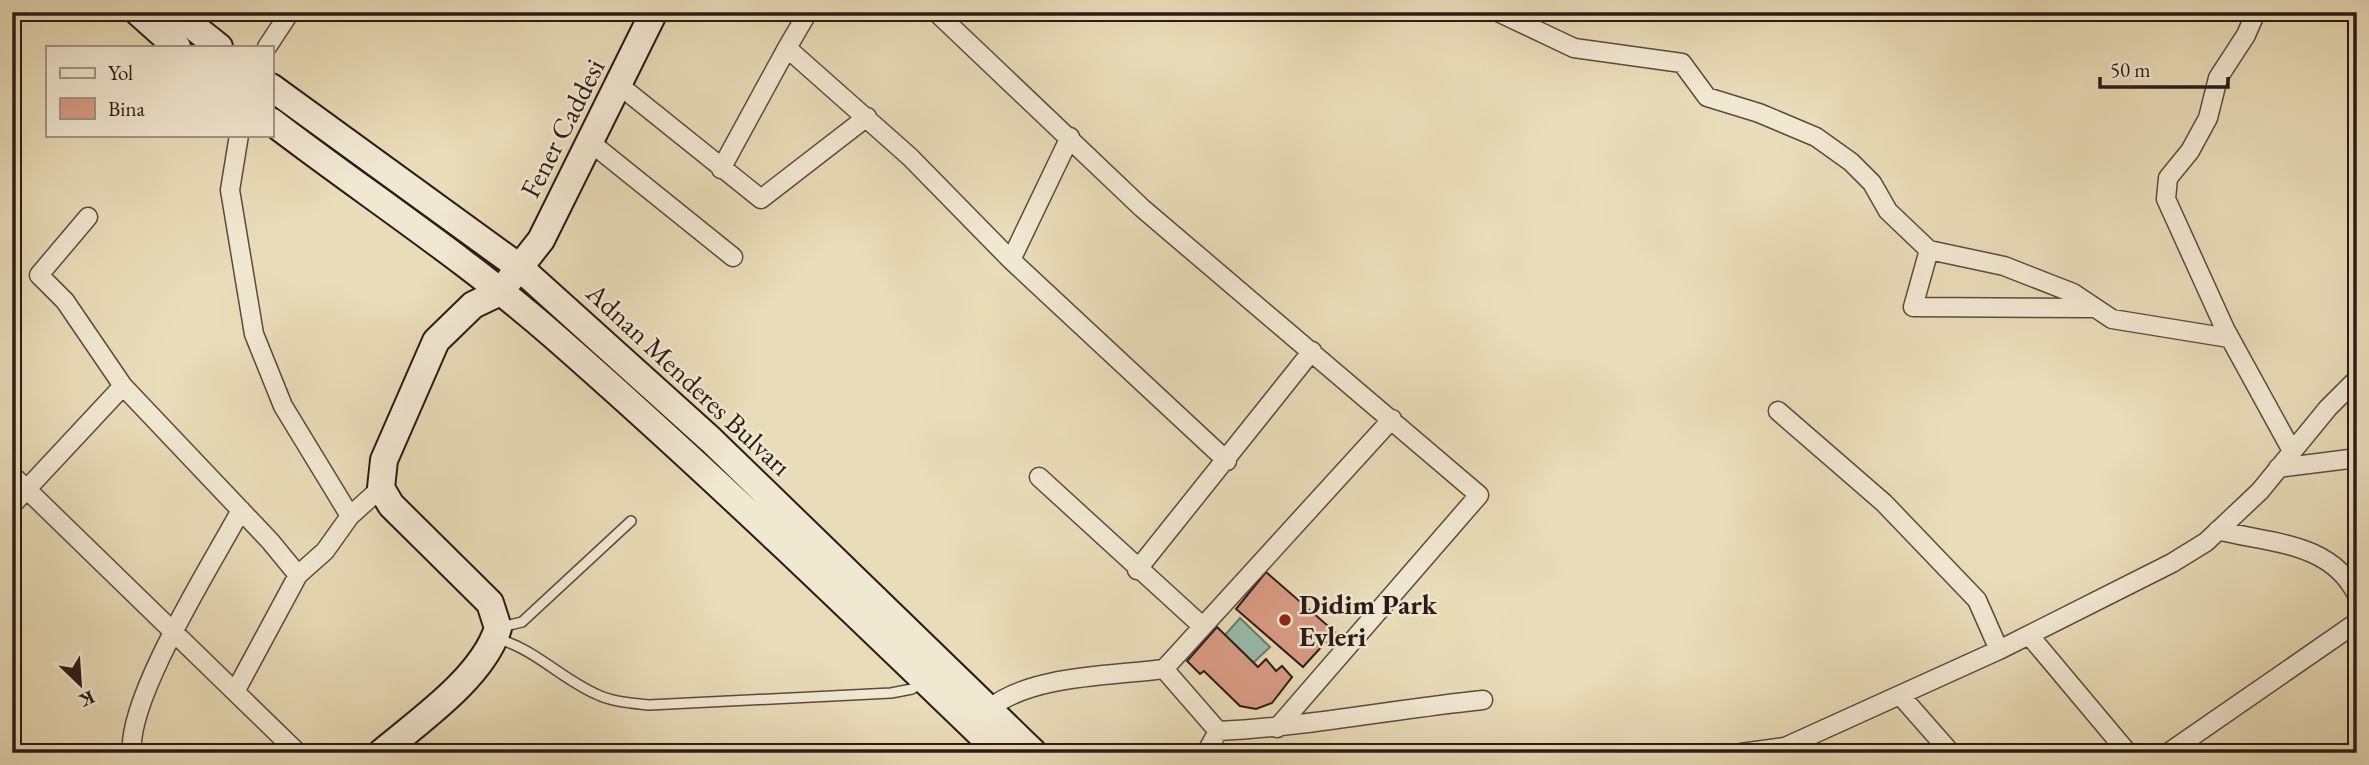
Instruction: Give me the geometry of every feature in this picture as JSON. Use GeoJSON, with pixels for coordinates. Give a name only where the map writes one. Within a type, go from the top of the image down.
{"type":"FeatureCollection","features":[{"type":"Feature","properties":{"kind":"main road"},"geometry":{"type":"LineString","coordinates":[[138,12],[176,46]]}},
{"type":"Feature","properties":{"kind":"main road"},"geometry":{"type":"LineString","coordinates":[[175,12],[218,46]]}},
{"type":"Feature","properties":{"kind":"main road","name":"Fener Caddesi"},"geometry":{"type":"LineString","coordinates":[[500,292],[541,240],[654,12]]}},
{"type":"Feature","properties":{"kind":"main road","name":"Adnan Menderes Bulvarı"},"geometry":{"type":"LineString","coordinates":[[273,88],[519,267],[711,440],[1034,753]]}},
{"type":"Feature","properties":{"kind":"main road"},"geometry":{"type":"LineString","coordinates":[[273,122],[500,292],[554,336],[1000,753]]}},
{"type":"Feature","properties":{"kind":"main road"},"geometry":{"type":"LineString","coordinates":[[381,753],[451,694],[497,633],[490,603],[399,513],[381,488],[384,460],[436,341],[473,305],[500,292]]}},
{"type":"Feature","properties":{"kind":"street"},"geometry":{"type":"LineString","coordinates":[[268,46],[290,12]]}},
{"type":"Feature","properties":{"kind":"street"},"geometry":{"type":"LineString","coordinates":[[721,169],[808,12]]}},
{"type":"Feature","properties":{"kind":"street"},"geometry":{"type":"LineString","coordinates":[[936,12],[1142,208],[1479,495],[1276,728]]}},
{"type":"Feature","properties":{"kind":"street"},"geometry":{"type":"LineString","coordinates":[[1498,12],[1574,48],[1682,63],[1707,97],[1759,113],[1816,137],[1851,162],[1872,183],[1888,211],[1929,250],[2004,267],[2073,293],[2112,318],[2229,338]]}},
{"type":"Feature","properties":{"kind":"street"},"geometry":{"type":"LineString","coordinates":[[2256,12],[2246,35],[2218,78],[2208,118],[2190,151],[2168,178],[2166,199],[2229,338],[2292,451]]}},
{"type":"Feature","properties":{"kind":"street"},"geometry":{"type":"LineString","coordinates":[[787,48],[867,117],[1011,260],[1227,461]]}},
{"type":"Feature","properties":{"kind":"street"},"geometry":{"type":"LineString","coordinates":[[619,85],[761,199],[867,117]]}},
{"type":"Feature","properties":{"kind":"street"},"geometry":{"type":"LineString","coordinates":[[239,136],[230,190],[254,334],[284,406],[350,516]]}},
{"type":"Feature","properties":{"kind":"street"},"geometry":{"type":"LineString","coordinates":[[1011,260],[1070,137]]}},
{"type":"Feature","properties":{"kind":"street"},"geometry":{"type":"LineString","coordinates":[[590,142],[733,257]]}},
{"type":"Feature","properties":{"kind":"street"},"geometry":{"type":"LineString","coordinates":[[88,217],[39,275],[65,301],[123,386],[178,448],[241,510],[298,575]]}},
{"type":"Feature","properties":{"kind":"street"},"geometry":{"type":"LineString","coordinates":[[1929,250],[1913,307],[2097,309]]}},
{"type":"Feature","properties":{"kind":"street"},"geometry":{"type":"LineString","coordinates":[[1137,570],[1227,461],[1312,351]]}},
{"type":"Feature","properties":{"kind":"street"},"geometry":{"type":"LineString","coordinates":[[1741,753],[1785,747],[1999,650],[2172,563],[2218,530],[2278,468],[2357,379]]}},
{"type":"Feature","properties":{"kind":"street"},"geometry":{"type":"LineString","coordinates":[[12,505],[29,490],[123,386]]}},
{"type":"Feature","properties":{"kind":"street"},"geometry":{"type":"LineString","coordinates":[[1778,411],[1884,503],[1977,600],[1999,650]]}},
{"type":"Feature","properties":{"kind":"street"},"geometry":{"type":"LineString","coordinates":[[989,709],[1011,693],[1034,687],[1164,669],[1201,625],[1392,419]]}},
{"type":"Feature","properties":{"kind":"street"},"geometry":{"type":"LineString","coordinates":[[2278,468],[2357,458]]}},
{"type":"Feature","properties":{"kind":"street"},"geometry":{"type":"LineString","coordinates":[[12,475],[298,753]]}},
{"type":"Feature","properties":{"kind":"street"},"geometry":{"type":"LineString","coordinates":[[1039,477],[1137,570],[1201,625]]}},
{"type":"Feature","properties":{"kind":"street"},"geometry":{"type":"LineString","coordinates":[[236,690],[298,575],[325,551],[350,516],[381,488]]}},
{"type":"Feature","properties":{"kind":"street"},"geometry":{"type":"LineString","coordinates":[[132,753],[137,708],[241,510]]}},
{"type":"Feature","properties":{"kind":"street"},"geometry":{"type":"LineString","coordinates":[[2218,530],[2320,554],[2346,576],[2357,595]]}},
{"type":"Feature","properties":{"kind":"street"},"geometry":{"type":"LineString","coordinates":[[2168,753],[2353,625]]}},
{"type":"Feature","properties":{"kind":"street"},"geometry":{"type":"LineString","coordinates":[[2029,635],[2128,753]]}},
{"type":"Feature","properties":{"kind":"street"},"geometry":{"type":"LineString","coordinates":[[1164,669],[1218,731]]}},
{"type":"Feature","properties":{"kind":"street"},"geometry":{"type":"LineString","coordinates":[[1900,695],[1951,753]]}},
{"type":"Feature","properties":{"kind":"street"},"geometry":{"type":"LineString","coordinates":[[1218,731],[1276,728],[1380,711],[1483,700]]}},
{"type":"Feature","properties":{"kind":"street"},"geometry":{"type":"LineString","coordinates":[[1206,753],[1218,731]]}},
{"type":"Feature","properties":{"kind":"lane"},"geometry":{"type":"LineString","coordinates":[[497,633],[522,622],[631,521]]}},
{"type":"Feature","properties":{"kind":"lane"},"geometry":{"type":"LineString","coordinates":[[497,633],[595,694],[617,701],[649,705],[891,693],[912,689],[925,681]]}},
{"type":"Feature","properties":{"kind":"shaded area"},"geometry":{"type":"Polygon","coordinates":[[[1240,618],[1270,647],[1253,663],[1225,635],[1240,618]]]}},
{"type":"Feature","properties":{"kind":"building","name":"Didim Park Evleri"},"geometry":{"type":"Polygon","coordinates":[[[1266,572],[1335,632],[1303,667],[1236,609],[1266,572]]]}},
{"type":"Feature","properties":{"kind":"building","name":"Didim Park Evleri"},"geometry":{"type":"Polygon","coordinates":[[[1217,627],[1258,667],[1266,659],[1276,671],[1282,666],[1292,677],[1272,703],[1256,709],[1240,706],[1204,671],[1200,674],[1187,661],[1217,627]]]}},
{"type":"Feature","properties":{"kind":"place","name":"Didim Park Evleri"},"geometry":{"type":"Point","coordinates":[1285,620]}}]}
